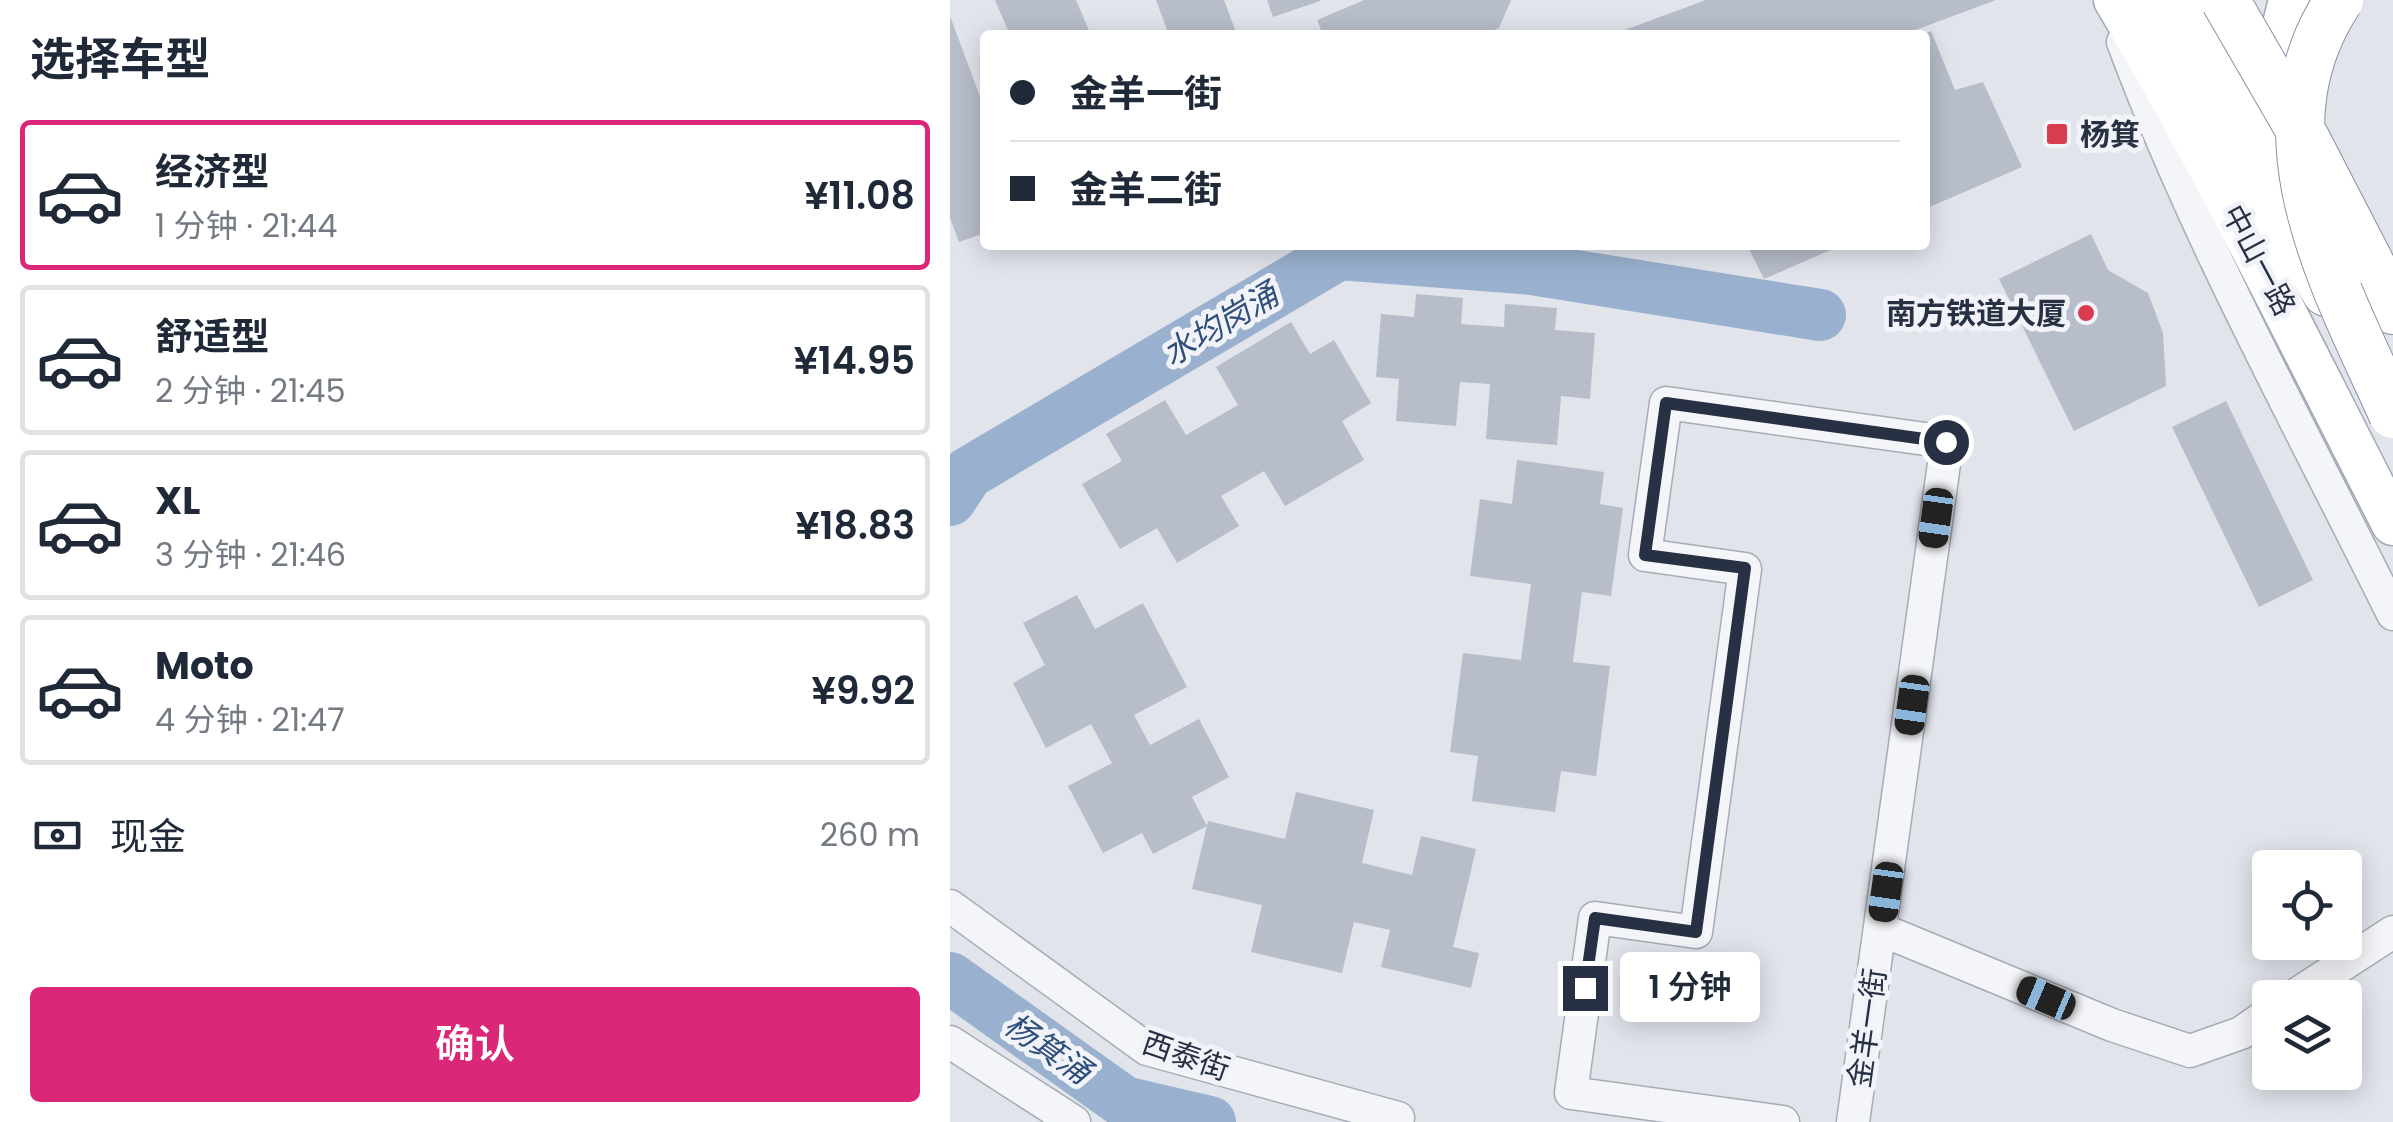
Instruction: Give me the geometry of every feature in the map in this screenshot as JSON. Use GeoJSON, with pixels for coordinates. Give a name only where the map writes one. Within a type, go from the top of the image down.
{"type":"FeatureCollection","features":[{"type":"Feature","properties":{"kind":"highway"},"geometry":{"type":"LineString","coordinates":[[2158,0],[2393,415]]}},
{"type":"Feature","properties":{"kind":"highway"},"geometry":{"type":"LineString","coordinates":[[2225,0],[2306,140],[2393,310]]}},
{"type":"Feature","properties":{"kind":"highway"},"geometry":{"type":"LineString","coordinates":[[2339,0],[2310,52],[2300,112],[2302,156],[2317,240],[2393,415]]}},
{"type":"Feature","properties":{"kind":"main road","name":"中山一路"},"geometry":{"type":"LineString","coordinates":[[2112,0],[2164,81],[2393,524]]}},
{"type":"Feature","properties":{"kind":"main road"},"geometry":{"type":"LineString","coordinates":[[2190,0],[2287,172],[2393,381]]}},
{"type":"Feature","properties":{"kind":"main road"},"geometry":{"type":"LineString","coordinates":[[2287,172],[2275,94],[2276,56],[2291,0]]}},
{"type":"Feature","properties":{"kind":"street"},"geometry":{"type":"LineString","coordinates":[[2112,0],[2155,123],[2206,235],[2393,614]]}},
{"type":"Feature","properties":{"kind":"street"},"geometry":{"type":"LineString","coordinates":[[2291,0],[2294,58],[2305,91],[2389,254]]}},
{"type":"Feature","properties":{"kind":"street","name":"金羊一街"},"geometry":{"type":"LineString","coordinates":[[1782,1122],[1571,1092],[1595,918],[1696,932],[1745,568],[1645,555],[1666,403],[1946,442],[1853,1122]]}},
{"type":"Feature","properties":{"kind":"street","name":"西泰街"},"geometry":{"type":"LineString","coordinates":[[950,906],[1148,1049],[1398,1118]]}},
{"type":"Feature","properties":{"kind":"street"},"geometry":{"type":"LineString","coordinates":[[1882,930],[2112,1025],[2190,1050],[2241,1034],[2252,1026]]}},
{"type":"Feature","properties":{"kind":"street"},"geometry":{"type":"LineString","coordinates":[[2320,980],[2393,932]]}},
{"type":"Feature","properties":{"kind":"street"},"geometry":{"type":"LineString","coordinates":[[950,1042],[1074,1122]]}},
{"type":"Feature","properties":{"kind":"building"},"geometry":{"type":"Polygon","coordinates":[[[995,0],[1076,0],[1089,30],[1008,30],[995,0]]]}},
{"type":"Feature","properties":{"kind":"building"},"geometry":{"type":"Polygon","coordinates":[[[1156,0],[1224,0],[1235,30],[1167,30],[1156,0]]]}},
{"type":"Feature","properties":{"kind":"building"},"geometry":{"type":"Polygon","coordinates":[[[1267,0],[1320,0],[1320,1],[1273,17],[1267,0]]]}},
{"type":"Feature","properties":{"kind":"building"},"geometry":{"type":"Polygon","coordinates":[[[1364,0],[1511,0],[1499,28],[1494,30],[1321,30],[1317,20],[1364,0]]]}},
{"type":"Feature","properties":{"kind":"building"},"geometry":{"type":"Polygon","coordinates":[[[1706,0],[1996,0],[1915,30],[1625,30],[1706,0]]]}},
{"type":"Feature","properties":{"kind":"building"},"geometry":{"type":"Polygon","coordinates":[[[950,16],[980,97],[980,235],[959,242],[950,218],[950,16]]]}},
{"type":"Feature","properties":{"kind":"building"},"geometry":{"type":"Polygon","coordinates":[[[1930,32],[1955,90],[1983,82],[2022,167],[1930,207],[1930,32]]]}},
{"type":"Feature","properties":{"kind":"building","name":"南方铁道大厦"},"geometry":{"type":"Polygon","coordinates":[[[2091,234],[2108,270],[2148,293],[2163,333],[2166,386],[2074,431],[1999,279],[2091,234]]]}},
{"type":"Feature","properties":{"kind":"building"},"geometry":{"type":"Polygon","coordinates":[[[1750,250],[1831,250],[1764,279],[1750,250]]]}},
{"type":"Feature","properties":{"kind":"building"},"geometry":{"type":"Polygon","coordinates":[[[1416,294],[1463,298],[1461,324],[1504,327],[1505,304],[1557,308],[1555,330],[1595,333],[1590,399],[1561,396],[1557,445],[1486,439],[1490,384],[1460,382],[1456,426],[1396,421],[1399,379],[1376,377],[1381,314],[1414,317],[1416,294]]]}},
{"type":"Feature","properties":{"kind":"building"},"geometry":{"type":"Polygon","coordinates":[[[1291,322],[1310,354],[1334,340],[1371,403],[1342,421],[1364,460],[1285,506],[1264,471],[1221,496],[1239,526],[1177,563],[1157,528],[1120,549],[1082,484],[1122,461],[1106,434],[1165,400],[1186,435],[1238,405],[1216,367],[1291,322]]]}},
{"type":"Feature","properties":{"kind":"building"},"geometry":{"type":"Polygon","coordinates":[[[2226,401],[2313,580],[2259,607],[2172,427],[2226,401]]]}},
{"type":"Feature","properties":{"kind":"building"},"geometry":{"type":"Polygon","coordinates":[[[1517,460],[1604,472],[1600,504],[1623,508],[1611,596],[1582,592],[1573,662],[1610,666],[1596,776],[1561,771],[1555,812],[1472,801],[1478,756],[1450,752],[1463,653],[1521,660],[1531,584],[1470,576],[1480,499],[1512,504],[1517,460]]]}},
{"type":"Feature","properties":{"kind":"building"},"geometry":{"type":"Polygon","coordinates":[[[1077,595],[1095,629],[1143,603],[1187,687],[1134,715],[1150,745],[1199,719],[1229,777],[1192,797],[1207,826],[1153,854],[1142,833],[1103,853],[1068,786],[1112,763],[1091,724],[1046,748],[1013,683],[1045,665],[1023,623],[1077,595]]]}},
{"type":"Feature","properties":{"kind":"building"},"geometry":{"type":"Polygon","coordinates":[[[1296,792],[1374,810],[1362,863],[1412,875],[1421,836],[1476,849],[1453,947],[1479,953],[1471,988],[1381,967],[1390,930],[1354,922],[1342,973],[1251,952],[1262,905],[1192,889],[1208,821],[1285,839],[1296,792]]]}},
{"type":"Feature","properties":{"kind":"waterway","name":"水均岗涌"},"geometry":{"type":"LineString","coordinates":[[950,500],[968,473],[1339,254],[1532,269],[1820,315]]}},
{"type":"Feature","properties":{"kind":"waterway","name":"杨箕涌"},"geometry":{"type":"LineString","coordinates":[[950,978],[1124,1102],[1210,1122]]}},
{"type":"Feature","properties":{"kind":"place","name":"杨箕"},"geometry":{"type":"Point","coordinates":[2057,134]}},
{"type":"Feature","properties":{"kind":"place","name":"南方铁道大厦"},"geometry":{"type":"Point","coordinates":[2086,313]}},
{"type":"Feature","properties":{"kind":"route"},"geometry":{"type":"LineString","coordinates":[[1585,988],[1595,918],[1696,932],[1745,568],[1645,555],[1666,403],[1946,442]]}}]}
